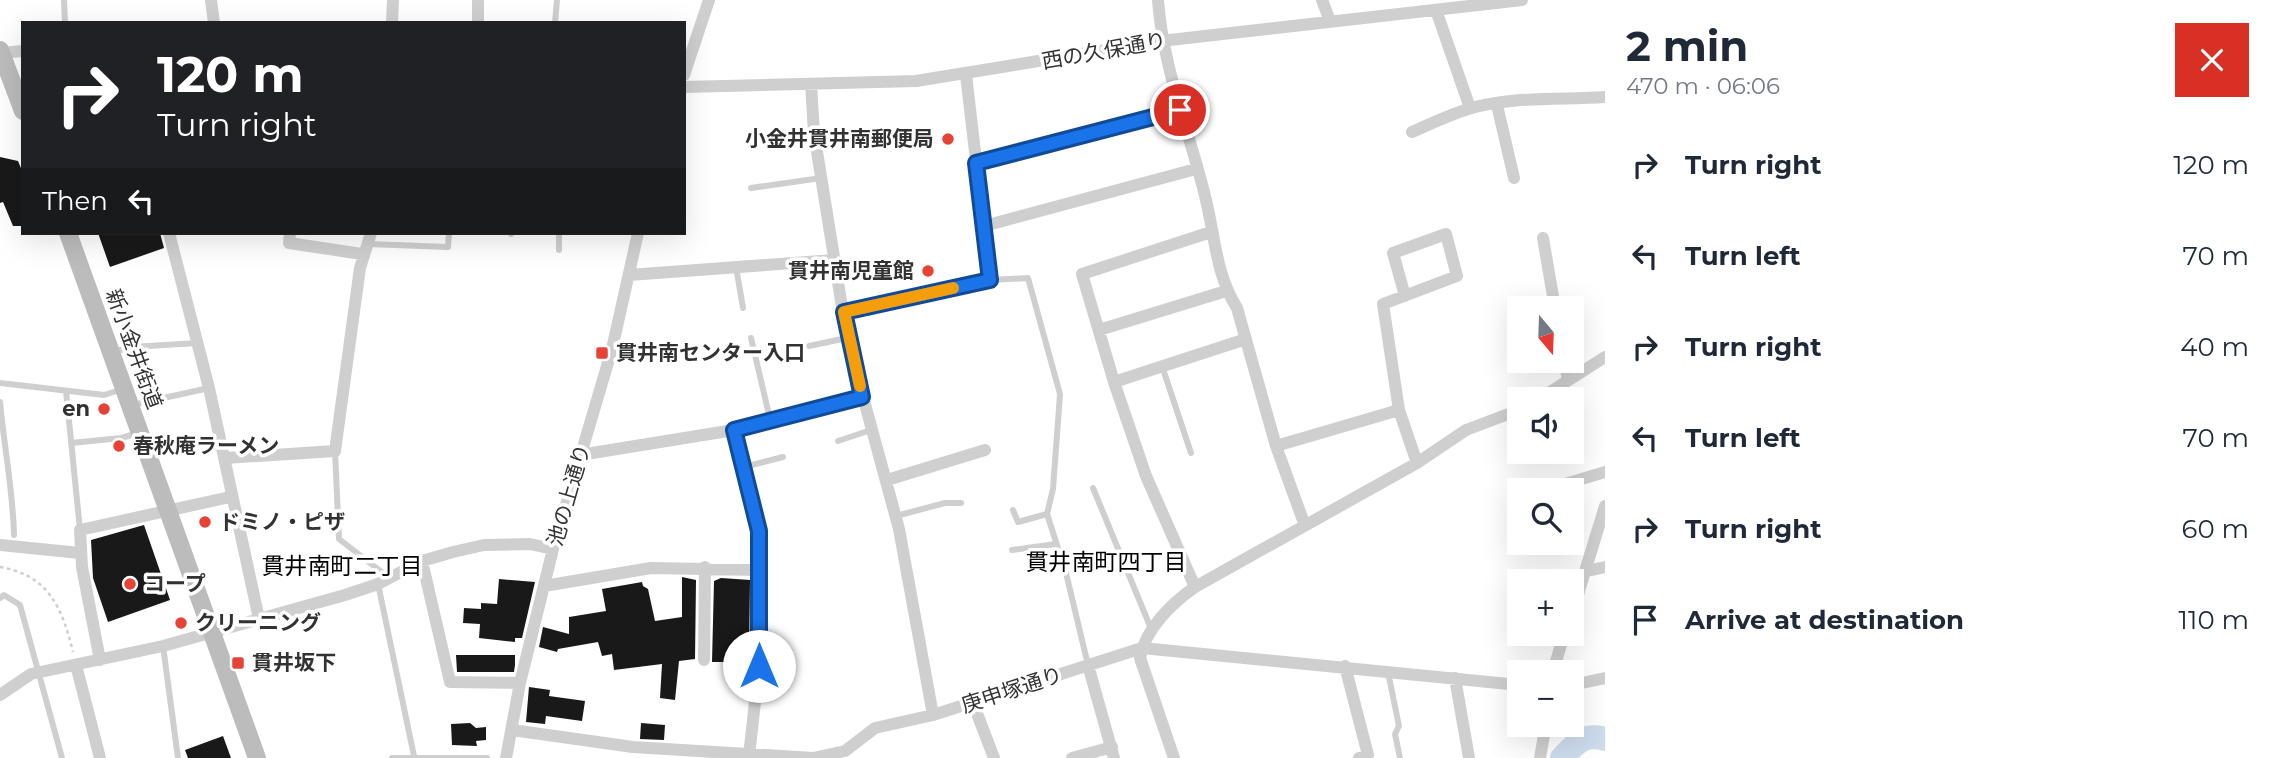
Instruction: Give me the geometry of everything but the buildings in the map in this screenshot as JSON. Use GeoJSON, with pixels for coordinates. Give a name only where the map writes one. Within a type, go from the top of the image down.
{"type":"FeatureCollection","features":[{"type":"Feature","properties":{"kind":"main road"},"geometry":{"type":"LineString","coordinates":[[0,52],[21,106]]}},
{"type":"Feature","properties":{"kind":"main road","name":"新小金井街道"},"geometry":{"type":"LineString","coordinates":[[69,235],[257,758]]}},
{"type":"Feature","properties":{"kind":"street"},"geometry":{"type":"LineString","coordinates":[[211,0],[214,21]]}},
{"type":"Feature","properties":{"kind":"street"},"geometry":{"type":"LineString","coordinates":[[392,21],[393,0]]}},
{"type":"Feature","properties":{"kind":"street"},"geometry":{"type":"LineString","coordinates":[[478,0],[478,21]]}},
{"type":"Feature","properties":{"kind":"street"},"geometry":{"type":"LineString","coordinates":[[686,69],[709,0]]}},
{"type":"Feature","properties":{"kind":"street"},"geometry":{"type":"LineString","coordinates":[[1158,0],[1161,41],[1226,292],[1237,308],[1276,446],[1304,523]]}},
{"type":"Feature","properties":{"kind":"street"},"geometry":{"type":"LineString","coordinates":[[1322,0],[1330,21]]}},
{"type":"Feature","properties":{"kind":"street"},"geometry":{"type":"LineString","coordinates":[[1391,0],[1396,14]]}},
{"type":"Feature","properties":{"kind":"street","name":"西の久保通り"},"geometry":{"type":"LineString","coordinates":[[686,87],[916,81],[966,75],[1161,41],[1522,0]]}},
{"type":"Feature","properties":{"kind":"street"},"geometry":{"type":"LineString","coordinates":[[1436,10],[1469,108]]}},
{"type":"Feature","properties":{"kind":"street"},"geometry":{"type":"LineString","coordinates":[[0,52],[21,51]]}},
{"type":"Feature","properties":{"kind":"street"},"geometry":{"type":"LineString","coordinates":[[844,312],[990,280],[966,75]]}},
{"type":"Feature","properties":{"kind":"street"},"geometry":{"type":"LineString","coordinates":[[811,84],[821,178],[847,338],[896,516],[933,715]]}},
{"type":"Feature","properties":{"kind":"street"},"geometry":{"type":"LineString","coordinates":[[1412,132],[1469,108],[1535,99],[1547,102],[1605,97]]}},
{"type":"Feature","properties":{"kind":"street"},"geometry":{"type":"LineString","coordinates":[[1497,105],[1514,178]]}},
{"type":"Feature","properties":{"kind":"street"},"geometry":{"type":"LineString","coordinates":[[976,163],[1180,110]]}},
{"type":"Feature","properties":{"kind":"street"},"geometry":{"type":"LineString","coordinates":[[984,226],[1196,169]]}},
{"type":"Feature","properties":{"kind":"street"},"geometry":{"type":"LineString","coordinates":[[1195,587],[1146,476],[1114,383],[1082,274],[1211,232]]}},
{"type":"Feature","properties":{"kind":"street"},"geometry":{"type":"LineString","coordinates":[[1405,296],[1393,253],[1446,234],[1457,276],[1405,296],[1383,304],[1399,410],[1417,463]]}},
{"type":"Feature","properties":{"kind":"street"},"geometry":{"type":"LineString","coordinates":[[170,235],[209,388],[225,458],[230,497],[259,619]]}},
{"type":"Feature","properties":{"kind":"street"},"geometry":{"type":"LineString","coordinates":[[225,458],[335,451],[345,356],[366,244],[289,243],[290,235]]}},
{"type":"Feature","properties":{"kind":"street","name":"池の上通り"},"geometry":{"type":"LineString","coordinates":[[506,758],[520,683],[553,549],[612,349],[638,235]]}},
{"type":"Feature","properties":{"kind":"street"},"geometry":{"type":"LineString","coordinates":[[1541,248],[1552,296]]}},
{"type":"Feature","properties":{"kind":"street"},"geometry":{"type":"LineString","coordinates":[[629,275],[834,260]]}},
{"type":"Feature","properties":{"kind":"street"},"geometry":{"type":"LineString","coordinates":[[1099,330],[1226,292]]}},
{"type":"Feature","properties":{"kind":"street"},"geometry":{"type":"LineString","coordinates":[[1114,383],[1246,339]]}},
{"type":"Feature","properties":{"kind":"street"},"geometry":{"type":"LineString","coordinates":[[1557,387],[1605,357]]}},
{"type":"Feature","properties":{"kind":"street"},"geometry":{"type":"LineString","coordinates":[[1567,373],[1568,380]]}},
{"type":"Feature","properties":{"kind":"street"},"geometry":{"type":"LineString","coordinates":[[580,455],[734,430],[862,397]]}},
{"type":"Feature","properties":{"kind":"street"},"geometry":{"type":"LineString","coordinates":[[1276,446],[1399,410]]}},
{"type":"Feature","properties":{"kind":"street"},"geometry":{"type":"LineString","coordinates":[[1174,758],[1140,658],[1142,648],[1165,609],[1195,587],[1304,523],[1417,463],[1466,430],[1507,415]]}},
{"type":"Feature","properties":{"kind":"street"},"geometry":{"type":"LineString","coordinates":[[734,430],[759,531],[759,666],[747,756]]}},
{"type":"Feature","properties":{"kind":"street"},"geometry":{"type":"LineString","coordinates":[[887,480],[985,450]]}},
{"type":"Feature","properties":{"kind":"street"},"geometry":{"type":"LineString","coordinates":[[1584,478],[1605,472]]}},
{"type":"Feature","properties":{"kind":"street"},"geometry":{"type":"LineString","coordinates":[[100,660],[80,553],[80,530],[230,497]]}},
{"type":"Feature","properties":{"kind":"street"},"geometry":{"type":"LineString","coordinates":[[1584,580],[1605,506]]}},
{"type":"Feature","properties":{"kind":"street"},"geometry":{"type":"LineString","coordinates":[[0,695],[38,671],[163,646],[259,619],[383,580],[422,561],[484,545],[530,544],[553,549]]}},
{"type":"Feature","properties":{"kind":"street"},"geometry":{"type":"LineString","coordinates":[[0,545],[80,553]]}},
{"type":"Feature","properties":{"kind":"street"},"geometry":{"type":"LineString","coordinates":[[422,561],[450,682],[520,683]]}},
{"type":"Feature","properties":{"kind":"street"},"geometry":{"type":"LineString","coordinates":[[704,660],[705,567]]}},
{"type":"Feature","properties":{"kind":"street"},"geometry":{"type":"LineString","coordinates":[[1587,571],[1605,567]]}},
{"type":"Feature","properties":{"kind":"street"},"geometry":{"type":"LineString","coordinates":[[544,586],[651,568],[759,570]]}},
{"type":"Feature","properties":{"kind":"street","name":"庚申塚通り"},"geometry":{"type":"LineString","coordinates":[[512,730],[633,747],[813,758],[845,751],[876,728],[973,703],[1142,648],[1507,684]]}},
{"type":"Feature","properties":{"kind":"street"},"geometry":{"type":"LineString","coordinates":[[76,665],[100,758]]}},
{"type":"Feature","properties":{"kind":"street"},"geometry":{"type":"LineString","coordinates":[[1072,758],[1113,752],[1088,665]]}},
{"type":"Feature","properties":{"kind":"street"},"geometry":{"type":"LineString","coordinates":[[1345,666],[1368,755],[1359,758]]}},
{"type":"Feature","properties":{"kind":"street"},"geometry":{"type":"LineString","coordinates":[[1455,678],[1469,758]]}},
{"type":"Feature","properties":{"kind":"street"},"geometry":{"type":"LineString","coordinates":[[1584,682],[1605,678]]}},
{"type":"Feature","properties":{"kind":"street"},"geometry":{"type":"LineString","coordinates":[[973,703],[994,758]]}},
{"type":"Feature","properties":{"kind":"street"},"geometry":{"type":"LineString","coordinates":[[1541,758],[1544,737]]}},
{"type":"Feature","properties":{"kind":"lane"},"geometry":{"type":"LineString","coordinates":[[64,0],[65,21]]}},
{"type":"Feature","properties":{"kind":"lane"},"geometry":{"type":"LineString","coordinates":[[555,21],[557,0]]}},
{"type":"Feature","properties":{"kind":"lane"},"geometry":{"type":"LineString","coordinates":[[751,188],[821,178]]}},
{"type":"Feature","properties":{"kind":"lane"},"geometry":{"type":"LineString","coordinates":[[366,244],[448,247],[449,235]]}},
{"type":"Feature","properties":{"kind":"lane"},"geometry":{"type":"LineString","coordinates":[[559,235],[559,250]]}},
{"type":"Feature","properties":{"kind":"lane"},"geometry":{"type":"LineString","coordinates":[[736,267],[743,308]]}},
{"type":"Feature","properties":{"kind":"lane"},"geometry":{"type":"LineString","coordinates":[[990,280],[1028,278],[1060,394],[1054,489],[1047,514],[1070,586],[1088,665]]}},
{"type":"Feature","properties":{"kind":"lane"},"geometry":{"type":"LineString","coordinates":[[751,338],[770,419]]}},
{"type":"Feature","properties":{"kind":"lane"},"geometry":{"type":"LineString","coordinates":[[809,346],[847,338]]}},
{"type":"Feature","properties":{"kind":"lane"},"geometry":{"type":"LineString","coordinates":[[111,352],[131,346],[198,343]]}},
{"type":"Feature","properties":{"kind":"lane"},"geometry":{"type":"LineString","coordinates":[[1162,366],[1191,453]]}},
{"type":"Feature","properties":{"kind":"lane"},"geometry":{"type":"LineString","coordinates":[[0,383],[127,397],[209,388]]}},
{"type":"Feature","properties":{"kind":"lane"},"geometry":{"type":"LineString","coordinates":[[66,391],[80,530]]}},
{"type":"Feature","properties":{"kind":"lane"},"geometry":{"type":"LineString","coordinates":[[0,402],[7,481],[13,498],[13,535]]}},
{"type":"Feature","properties":{"kind":"lane"},"geometry":{"type":"LineString","coordinates":[[838,441],[873,429]]}},
{"type":"Feature","properties":{"kind":"lane"},"geometry":{"type":"LineString","coordinates":[[71,443],[121,438],[140,432]]}},
{"type":"Feature","properties":{"kind":"lane"},"geometry":{"type":"LineString","coordinates":[[335,451],[339,539],[383,580],[414,756]]}},
{"type":"Feature","properties":{"kind":"lane"},"geometry":{"type":"LineString","coordinates":[[744,467],[783,457]]}},
{"type":"Feature","properties":{"kind":"lane"},"geometry":{"type":"LineString","coordinates":[[1093,488],[1152,633]]}},
{"type":"Feature","properties":{"kind":"lane"},"geometry":{"type":"LineString","coordinates":[[896,516],[946,503],[961,503]]}},
{"type":"Feature","properties":{"kind":"lane"},"geometry":{"type":"LineString","coordinates":[[1013,510],[1018,522],[1047,514]]}},
{"type":"Feature","properties":{"kind":"lane"},"geometry":{"type":"LineString","coordinates":[[1012,550],[1056,544]]}},
{"type":"Feature","properties":{"kind":"lane"},"geometry":{"type":"LineString","coordinates":[[0,598],[4,595],[20,606],[62,758]]}},
{"type":"Feature","properties":{"kind":"lane"},"geometry":{"type":"LineString","coordinates":[[163,646],[178,758]]}},
{"type":"Feature","properties":{"kind":"lane"},"geometry":{"type":"LineString","coordinates":[[1387,670],[1399,726],[1395,734],[1400,758]]}},
{"type":"Feature","properties":{"kind":"lane"},"geometry":{"type":"LineString","coordinates":[[392,758],[486,758]]}},
{"type":"Feature","properties":{"kind":"path"},"geometry":{"type":"LineString","coordinates":[[0,567],[23,571],[48,588],[68,634],[76,665]]}},
{"type":"Feature","properties":{"kind":"waterway"},"geometry":{"type":"LineString","coordinates":[[1562,758],[1586,738],[1605,739]]}},
{"type":"Feature","properties":{"kind":"slow traffic"},"geometry":{"type":"LineString","coordinates":[[860,386],[847,338],[844,312],[953,288]]}},
{"type":"Feature","properties":{"kind":"place","name":"小金井貫井南郵便局"},"geometry":{"type":"Point","coordinates":[948,139]}},
{"type":"Feature","properties":{"kind":"place","name":"貫井南児童館"},"geometry":{"type":"Point","coordinates":[928,271]}},
{"type":"Feature","properties":{"kind":"place","name":"貫井南センター入口"},"geometry":{"type":"Point","coordinates":[602,353]}},
{"type":"Feature","properties":{"kind":"place","name":"en"},"geometry":{"type":"Point","coordinates":[104,409]}},
{"type":"Feature","properties":{"kind":"place","name":"春秋庵ラーメン"},"geometry":{"type":"Point","coordinates":[119,446]}},
{"type":"Feature","properties":{"kind":"place","name":"ドミノ・ピザ"},"geometry":{"type":"Point","coordinates":[205,522]}},
{"type":"Feature","properties":{"kind":"place","name":"コープ"},"geometry":{"type":"Point","coordinates":[130,584]}},
{"type":"Feature","properties":{"kind":"place","name":"クリーニング"},"geometry":{"type":"Point","coordinates":[181,623]}},
{"type":"Feature","properties":{"kind":"place","name":"貫井坂下"},"geometry":{"type":"Point","coordinates":[238,663]}},
{"type":"Feature","properties":{"kind":"district","name":"貫井南町四丁目"},"geometry":{"type":"Point","coordinates":[1106,562]}},
{"type":"Feature","properties":{"kind":"district","name":"貫井南町二丁目"},"geometry":{"type":"Point","coordinates":[342,566]}},
{"type":"Feature","properties":{"kind":"route"},"geometry":{"type":"LineString","coordinates":[[759,666],[759,531],[734,430],[862,397],[847,338],[844,312],[990,280],[976,163],[1180,110]]}}]}
